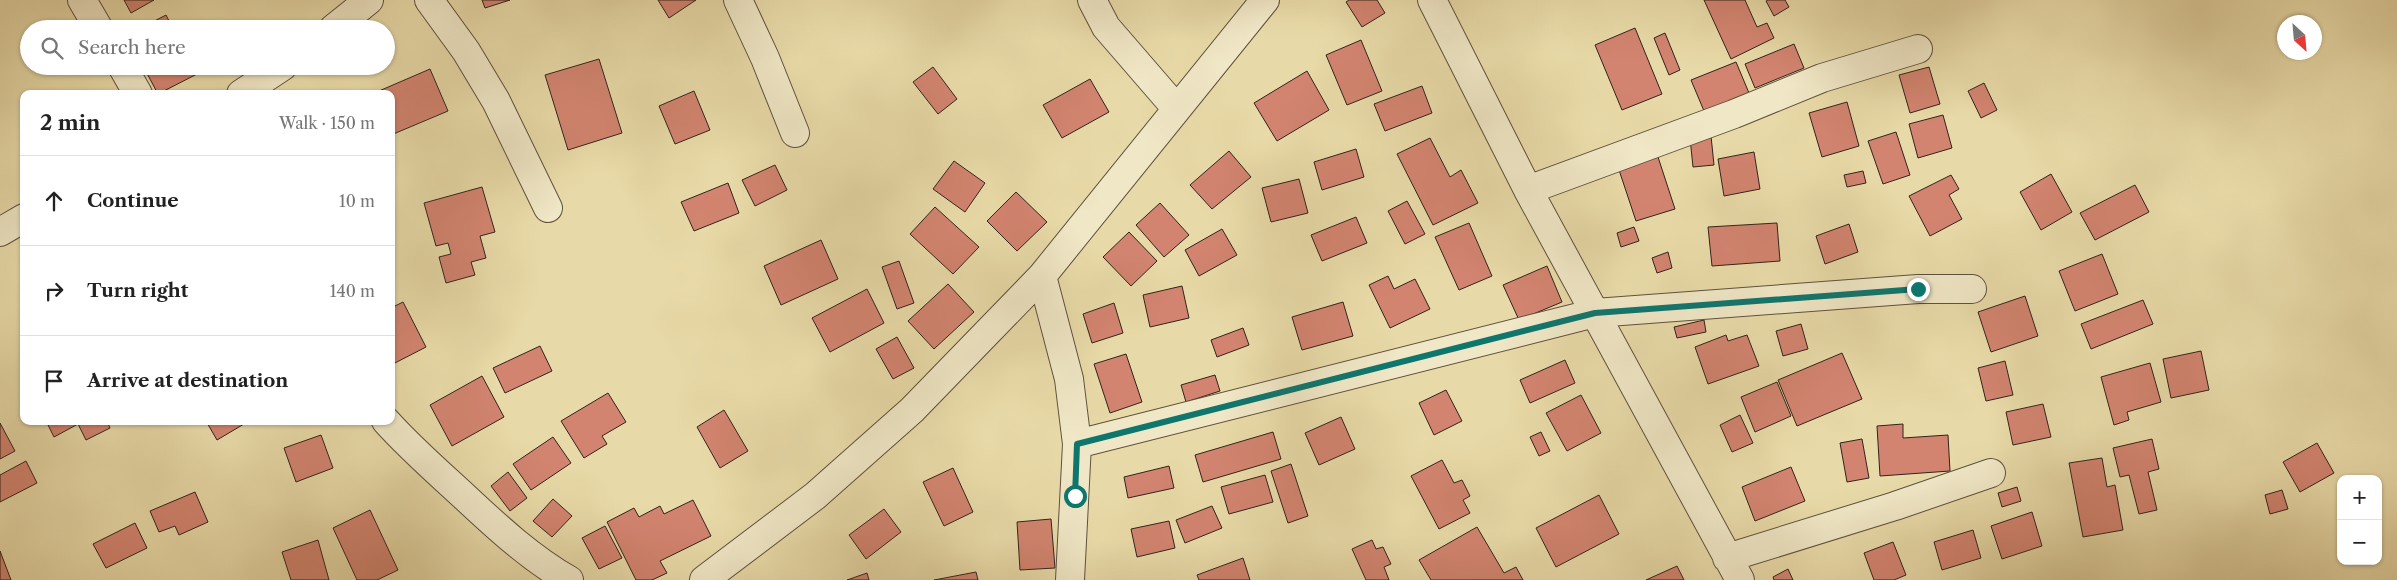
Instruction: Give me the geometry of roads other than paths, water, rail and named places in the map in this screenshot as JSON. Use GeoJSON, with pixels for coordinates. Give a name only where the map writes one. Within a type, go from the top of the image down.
{"type":"FeatureCollection","features":[{"type":"Feature","properties":{"kind":"street"},"geometry":{"type":"LineString","coordinates":[[82,0],[94,20]]}},
{"type":"Feature","properties":{"kind":"street"},"geometry":{"type":"LineString","coordinates":[[343,20],[369,0]]}},
{"type":"Feature","properties":{"kind":"street"},"geometry":{"type":"LineString","coordinates":[[429,0],[466,51],[496,101],[548,208]]}},
{"type":"Feature","properties":{"kind":"street"},"geometry":{"type":"LineString","coordinates":[[738,0],[765,58],[795,133]]}},
{"type":"Feature","properties":{"kind":"street"},"geometry":{"type":"LineString","coordinates":[[1092,0],[1106,27],[1176,108]]}},
{"type":"Feature","properties":{"kind":"street"},"geometry":{"type":"LineString","coordinates":[[704,580],[815,496],[912,410],[1042,276],[1265,0]]}},
{"type":"Feature","properties":{"kind":"street"},"geometry":{"type":"LineString","coordinates":[[1432,0],[1528,190],[1734,569],[1895,506],[1991,473]]}},
{"type":"Feature","properties":{"kind":"street"},"geometry":{"type":"LineString","coordinates":[[1528,190],[1734,114],[1822,78],[1918,49]]}},
{"type":"Feature","properties":{"kind":"street"},"geometry":{"type":"LineString","coordinates":[[127,75],[136,90]]}},
{"type":"Feature","properties":{"kind":"street"},"geometry":{"type":"LineString","coordinates":[[247,90],[270,75]]}},
{"type":"Feature","properties":{"kind":"street"},"geometry":{"type":"LineString","coordinates":[[0,232],[20,220]]}},
{"type":"Feature","properties":{"kind":"street"},"geometry":{"type":"LineString","coordinates":[[1042,276],[1069,379],[1077,444],[1070,580]]}},
{"type":"Feature","properties":{"kind":"street"},"geometry":{"type":"LineString","coordinates":[[1077,444],[1595,313],[1918,289],[1972,289]]}},
{"type":"Feature","properties":{"kind":"street"},"geometry":{"type":"LineString","coordinates":[[390,425],[408,445],[498,528],[558,574],[569,580]]}}]}
